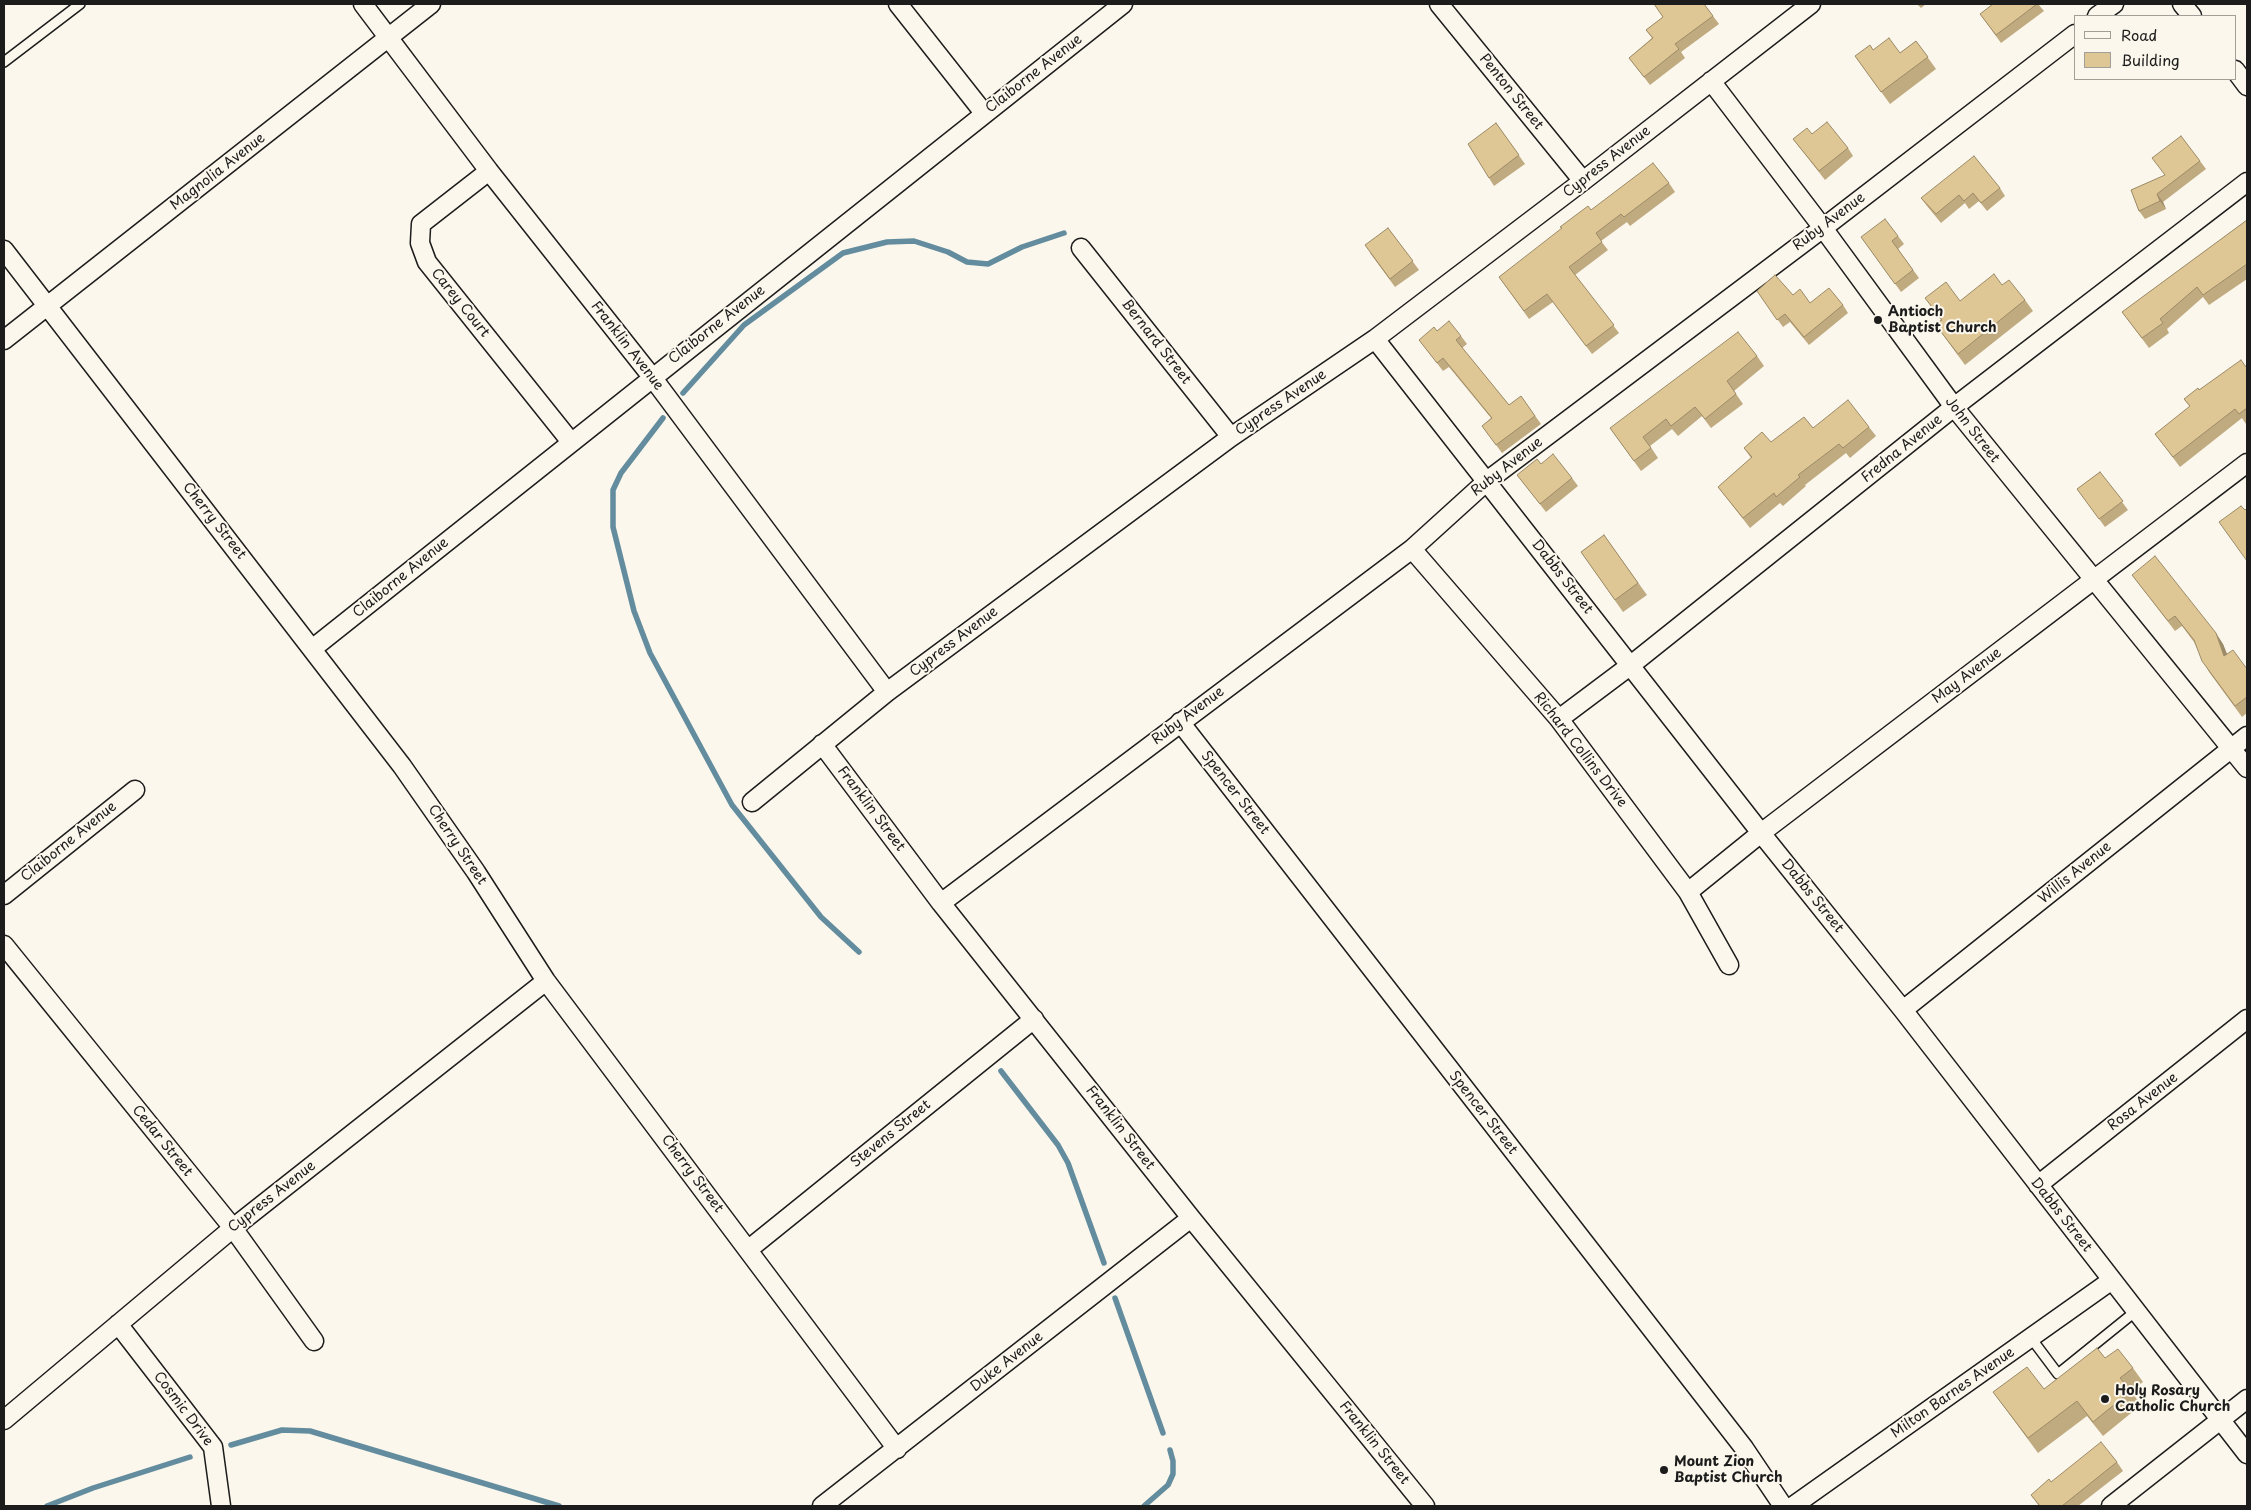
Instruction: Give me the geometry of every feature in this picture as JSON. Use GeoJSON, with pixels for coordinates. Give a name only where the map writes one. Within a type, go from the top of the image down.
{"type":"FeatureCollection","features":[{"type":"Feature","properties":{"kind":"street","name":"Franklin Avenue"},"geometry":{"type":"LineString","coordinates":[[363,4],[390,37],[489,171],[652,377],[888,692]]}},
{"type":"Feature","properties":{"kind":"street","name":"Magnolia Avenue"},"geometry":{"type":"LineString","coordinates":[[4,340],[431,4]]}},
{"type":"Feature","properties":{"kind":"street"},"geometry":{"type":"LineString","coordinates":[[898,4],[984,113]]}},
{"type":"Feature","properties":{"kind":"street","name":"Claiborne Avenue"},"geometry":{"type":"LineString","coordinates":[[312,648],[1123,4]]}},
{"type":"Feature","properties":{"kind":"street","name":"Penton Street"},"geometry":{"type":"LineString","coordinates":[[1439,4],[1583,181]]}},
{"type":"Feature","properties":{"kind":"street","name":"Cypress Avenue"},"geometry":{"type":"LineString","coordinates":[[752,802],[888,692],[1231,437],[1375,339],[1583,181],[1810,4]]}},
{"type":"Feature","properties":{"kind":"street"},"geometry":{"type":"LineString","coordinates":[[2098,15],[2114,4]]}},
{"type":"Feature","properties":{"kind":"street"},"geometry":{"type":"LineString","coordinates":[[2182,4],[2191,15]]}},
{"type":"Feature","properties":{"kind":"street","name":"Ruby Avenue"},"geometry":{"type":"LineString","coordinates":[[941,903],[1412,549],[1487,481],[1823,228],[2074,35]]}},
{"type":"Feature","properties":{"kind":"street"},"geometry":{"type":"LineString","coordinates":[[2236,71],[2247,86]]}},
{"type":"Feature","properties":{"kind":"street","name":"John Street"},"geometry":{"type":"LineString","coordinates":[[1711,81],[1823,228],[1954,407],[2093,581],[2247,768]]}},
{"type":"Feature","properties":{"kind":"street","name":"Carey Court"},"geometry":{"type":"LineString","coordinates":[[489,171],[421,224],[420,243],[427,262],[571,442]]}},
{"type":"Feature","properties":{"kind":"street","name":"Fredna Avenue"},"geometry":{"type":"LineString","coordinates":[[1559,719],[1954,407],[2247,182]]}},
{"type":"Feature","properties":{"kind":"street","name":"Bernard Street"},"geometry":{"type":"LineString","coordinates":[[1081,248],[1231,437]]}},
{"type":"Feature","properties":{"kind":"street","name":"Cherry Street"},"geometry":{"type":"LineString","coordinates":[[4,250],[312,648],[434,811],[546,981],[898,1448]]}},
{"type":"Feature","properties":{"kind":"street","name":"Dabbs Street"},"geometry":{"type":"LineString","coordinates":[[1375,339],[1631,664],[1761,833],[1903,1010],[2247,1454]]}},
{"type":"Feature","properties":{"kind":"street","name":"May Avenue"},"geometry":{"type":"LineString","coordinates":[[1688,892],[1761,833],[2247,462]]}},
{"type":"Feature","properties":{"kind":"street","name":"Richard Collins Drive"},"geometry":{"type":"LineString","coordinates":[[1412,549],[1559,719],[1688,892],[1730,965]]}},
{"type":"Feature","properties":{"kind":"street","name":"Spencer Street"},"geometry":{"type":"LineString","coordinates":[[1180,722],[1744,1448],[1783,1506]]}},
{"type":"Feature","properties":{"kind":"street","name":"Willis Avenue"},"geometry":{"type":"LineString","coordinates":[[1903,1010],[2247,736]]}},
{"type":"Feature","properties":{"kind":"street","name":"Franklin Street"},"geometry":{"type":"LineString","coordinates":[[822,744],[941,903],[1191,1218],[1425,1506]]}},
{"type":"Feature","properties":{"kind":"street","name":"Claiborne Avenue"},"geometry":{"type":"LineString","coordinates":[[4,895],[135,790]]}},
{"type":"Feature","properties":{"kind":"street","name":"Cedar Street"},"geometry":{"type":"LineString","coordinates":[[4,946],[233,1228],[314,1341]]}},
{"type":"Feature","properties":{"kind":"street","name":"Cypress Avenue"},"geometry":{"type":"LineString","coordinates":[[4,1420],[233,1228],[546,981]]}},
{"type":"Feature","properties":{"kind":"street","name":"Stevens Street"},"geometry":{"type":"LineString","coordinates":[[749,1250],[1034,1019]]}},
{"type":"Feature","properties":{"kind":"street","name":"Rosa Avenue"},"geometry":{"type":"LineString","coordinates":[[2038,1185],[2247,1019]]}},
{"type":"Feature","properties":{"kind":"street","name":"Duke Avenue"},"geometry":{"type":"LineString","coordinates":[[822,1506],[1191,1218]]}},
{"type":"Feature","properties":{"kind":"street","name":"Milton Barnes Avenue"},"geometry":{"type":"LineString","coordinates":[[1794,1506],[2112,1280]]}},
{"type":"Feature","properties":{"kind":"street","name":"Cosmic Drive"},"geometry":{"type":"LineString","coordinates":[[118,1324],[213,1447],[221,1506]]}},
{"type":"Feature","properties":{"kind":"street"},"geometry":{"type":"LineString","coordinates":[[2110,1506],[2247,1399]]}},
{"type":"Feature","properties":{"kind":"lane"},"geometry":{"type":"LineString","coordinates":[[4,62],[80,4]]}},
{"type":"Feature","properties":{"kind":"lane"},"geometry":{"type":"LineString","coordinates":[[2031,1338],[2058,1374],[2136,1311]]}},
{"type":"Feature","properties":{"kind":"building"},"geometry":{"type":"Polygon","coordinates":[[[1654,4],[1704,4],[1713,16],[1675,44],[1679,49],[1644,77],[1629,58],[1653,38],[1646,30],[1663,17],[1654,4]]]}},
{"type":"Feature","properties":{"kind":"building"},"geometry":{"type":"Polygon","coordinates":[[[1993,4],[2037,4],[1996,35],[1980,14],[1993,4]]]}},
{"type":"Feature","properties":{"kind":"building"},"geometry":{"type":"Polygon","coordinates":[[[1889,38],[1900,53],[1916,41],[1928,57],[1881,92],[1855,56],[1870,45],[1873,50],[1889,38]]]}},
{"type":"Feature","properties":{"kind":"building"},"geometry":{"type":"Polygon","coordinates":[[[1827,122],[1848,148],[1819,171],[1793,139],[1807,128],[1812,134],[1827,122]]]}},
{"type":"Feature","properties":{"kind":"building"},"geometry":{"type":"Polygon","coordinates":[[[1496,123],[1519,155],[1489,178],[1468,144],[1496,123]]]}},
{"type":"Feature","properties":{"kind":"building"},"geometry":{"type":"Polygon","coordinates":[[[2181,136],[2200,161],[2157,194],[2160,201],[2139,211],[2131,190],[2165,175],[2152,158],[2181,136]]]}},
{"type":"Feature","properties":{"kind":"building"},"geometry":{"type":"Polygon","coordinates":[[[1974,156],[2000,188],[1981,203],[1973,193],[1964,201],[1959,195],[1936,214],[1921,198],[1974,156]]]}},
{"type":"Feature","properties":{"kind":"building"},"geometry":{"type":"Polygon","coordinates":[[[1653,163],[1669,183],[1624,217],[1621,214],[1596,233],[1602,242],[1569,267],[1614,325],[1586,346],[1547,294],[1524,311],[1499,277],[1588,206],[1591,210],[1653,163]]]}},
{"type":"Feature","properties":{"kind":"building"},"geometry":{"type":"Polygon","coordinates":[[[1885,219],[1898,236],[1892,241],[1913,270],[1895,284],[1861,237],[1885,219]]]}},
{"type":"Feature","properties":{"kind":"building"},"geometry":{"type":"Polygon","coordinates":[[[2247,220],[2247,264],[2203,295],[2197,287],[2160,319],[2163,323],[2142,338],[2122,312],[2247,220]]]}},
{"type":"Feature","properties":{"kind":"building"},"geometry":{"type":"Polygon","coordinates":[[[1388,228],[1413,261],[1390,279],[1365,245],[1388,228]]]}},
{"type":"Feature","properties":{"kind":"building"},"geometry":{"type":"Polygon","coordinates":[[[1994,274],[2002,285],[2009,280],[2025,300],[1958,354],[1935,324],[1942,320],[1925,298],[1946,282],[1960,301],[1994,274]]]}},
{"type":"Feature","properties":{"kind":"building"},"geometry":{"type":"Polygon","coordinates":[[[1775,275],[1793,295],[1800,289],[1810,303],[1829,288],[1843,305],[1804,337],[1785,314],[1777,320],[1757,291],[1775,275]]]}},
{"type":"Feature","properties":{"kind":"building"},"geometry":{"type":"Polygon","coordinates":[[[1449,321],[1461,336],[1456,340],[1509,405],[1521,396],[1535,416],[1496,445],[1482,426],[1492,418],[1443,358],[1437,363],[1419,340],[1434,327],[1437,331],[1449,321]]]}},
{"type":"Feature","properties":{"kind":"building"},"geometry":{"type":"Polygon","coordinates":[[[1738,332],[1757,356],[1727,381],[1736,394],[1705,419],[1695,407],[1671,426],[1666,419],[1643,437],[1651,448],[1634,461],[1610,428],[1738,332]]]}},
{"type":"Feature","properties":{"kind":"building"},"geometry":{"type":"Polygon","coordinates":[[[2241,360],[2246,367],[2247,365],[2247,408],[2239,414],[2235,409],[2173,457],[2155,434],[2190,406],[2184,399],[2241,360]]]}},
{"type":"Feature","properties":{"kind":"building"},"geometry":{"type":"Polygon","coordinates":[[[1848,400],[1869,427],[1843,448],[1839,444],[1798,475],[1800,477],[1776,497],[1774,493],[1743,518],[1718,487],[1752,457],[1744,448],[1762,432],[1771,442],[1804,417],[1813,428],[1848,400]]]}},
{"type":"Feature","properties":{"kind":"building"},"geometry":{"type":"Polygon","coordinates":[[[1553,454],[1572,478],[1540,504],[1517,475],[1537,459],[1541,464],[1553,454]]]}},
{"type":"Feature","properties":{"kind":"building"},"geometry":{"type":"Polygon","coordinates":[[[2100,472],[2123,501],[2099,519],[2077,489],[2100,472]]]}},
{"type":"Feature","properties":{"kind":"building"},"geometry":{"type":"Polygon","coordinates":[[[2241,506],[2245,510],[2247,508],[2247,561],[2219,522],[2241,506]]]}},
{"type":"Feature","properties":{"kind":"building"},"geometry":{"type":"Polygon","coordinates":[[[1604,535],[1638,583],[1615,600],[1581,552],[1604,535]]]}},
{"type":"Feature","properties":{"kind":"building"},"geometry":{"type":"Polygon","coordinates":[[[2155,556],[2216,633],[2224,656],[2233,650],[2247,669],[2247,697],[2235,706],[2202,661],[2194,640],[2175,616],[2168,621],[2132,575],[2155,556]]]}},
{"type":"Feature","properties":{"kind":"building"},"geometry":{"type":"Polygon","coordinates":[[[2097,1348],[2105,1358],[2118,1349],[2133,1368],[2120,1378],[2131,1391],[2093,1422],[2077,1401],[2028,1438],[1993,1392],[2027,1367],[2044,1389],[2097,1348]]]}},
{"type":"Feature","properties":{"kind":"building"},"geometry":{"type":"Polygon","coordinates":[[[2101,1442],[2117,1462],[2062,1506],[2040,1506],[2031,1495],[2049,1479],[2051,1482],[2101,1442]]]}},
{"type":"Feature","properties":{"kind":"waterway"},"geometry":{"type":"LineString","coordinates":[[683,393],[744,325],[843,253],[887,242],[914,241],[948,252],[967,262],[988,264],[1022,247],[1064,233]]}},
{"type":"Feature","properties":{"kind":"waterway"},"geometry":{"type":"LineString","coordinates":[[663,418],[621,473],[613,490],[613,527],[634,611],[650,653],[732,805],[821,917],[859,952]]}},
{"type":"Feature","properties":{"kind":"waterway"},"geometry":{"type":"LineString","coordinates":[[1001,1071],[1058,1145],[1068,1163],[1104,1263]]}},
{"type":"Feature","properties":{"kind":"waterway"},"geometry":{"type":"LineString","coordinates":[[1115,1298],[1163,1433]]}},
{"type":"Feature","properties":{"kind":"waterway"},"geometry":{"type":"LineString","coordinates":[[231,1445],[282,1430],[310,1431],[559,1506]]}},
{"type":"Feature","properties":{"kind":"waterway"},"geometry":{"type":"LineString","coordinates":[[1144,1506],[1168,1485],[1173,1474],[1173,1461],[1170,1450]]}},
{"type":"Feature","properties":{"kind":"waterway"},"geometry":{"type":"LineString","coordinates":[[47,1506],[93,1488],[190,1457]]}},
{"type":"Feature","properties":{"kind":"place","name":"Antioch Baptist Church"},"geometry":{"type":"Point","coordinates":[1878,320]}},
{"type":"Feature","properties":{"kind":"place","name":"Holy Rosary Catholic Church"},"geometry":{"type":"Point","coordinates":[2105,1399]}},
{"type":"Feature","properties":{"kind":"place","name":"Mount Zion Baptist Church"},"geometry":{"type":"Point","coordinates":[1664,1470]}}]}
